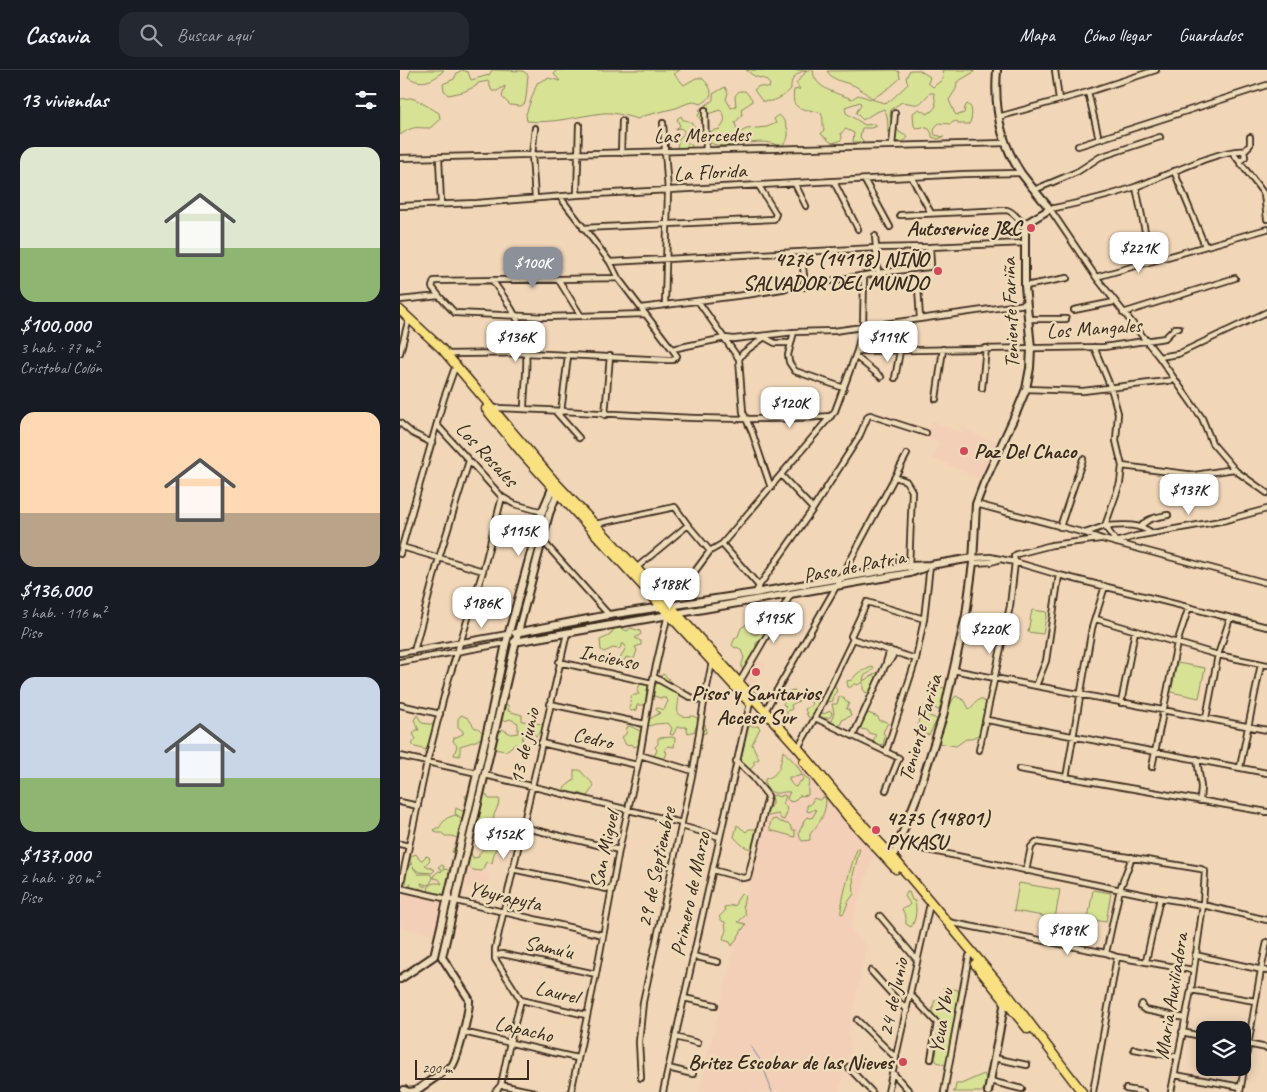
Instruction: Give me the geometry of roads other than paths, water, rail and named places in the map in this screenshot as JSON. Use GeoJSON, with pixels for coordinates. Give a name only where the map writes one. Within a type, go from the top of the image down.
{"type":"FeatureCollection","features":[{"type":"Feature","properties":{"kind":"highway"},"geometry":{"type":"LineString","coordinates":[[400,310],[446,354],[493,408],[557,489],[595,524],[636,568],[666,610],[764,711],[848,817],[891,859],[947,922],[1082,1092]]}},
{"type":"Feature","properties":{"kind":"highway"},"geometry":{"type":"LineString","coordinates":[[400,315],[454,370],[557,489],[712,662],[796,750]]}},
{"type":"Feature","properties":{"kind":"highway"},"geometry":{"type":"LineString","coordinates":[[891,859],[969,956],[1007,998],[1076,1092]]}},
{"type":"Feature","properties":{"kind":"street"},"geometry":{"type":"LineString","coordinates":[[998,70],[995,99],[998,117],[1006,143],[1021,173],[1050,209],[1114,302],[1159,357],[1202,418],[1212,443],[1234,469],[1267,493]]}},
{"type":"Feature","properties":{"kind":"street"},"geometry":{"type":"LineString","coordinates":[[1055,70],[1059,100]]}},
{"type":"Feature","properties":{"kind":"street"},"geometry":{"type":"LineString","coordinates":[[998,117],[1088,92],[1156,70]]}},
{"type":"Feature","properties":{"kind":"street"},"geometry":{"type":"LineString","coordinates":[[1078,146],[1267,85]]}},
{"type":"Feature","properties":{"kind":"street"},"geometry":{"type":"LineString","coordinates":[[1088,92],[1099,139]]}},
{"type":"Feature","properties":{"kind":"street"},"geometry":{"type":"LineString","coordinates":[[705,110],[706,151]]}},
{"type":"Feature","properties":{"kind":"street"},"geometry":{"type":"LineString","coordinates":[[892,146],[894,113]]}},
{"type":"Feature","properties":{"kind":"street"},"geometry":{"type":"LineString","coordinates":[[621,153],[622,121]]}},
{"type":"Feature","properties":{"kind":"street"},"geometry":{"type":"LineString","coordinates":[[663,123],[668,191],[665,305]]}},
{"type":"Feature","properties":{"kind":"street"},"geometry":{"type":"LineString","coordinates":[[576,195],[578,124]]}},
{"type":"Feature","properties":{"kind":"street"},"geometry":{"type":"LineString","coordinates":[[535,128],[532,155],[535,198]]}},
{"type":"Feature","properties":{"kind":"street"},"geometry":{"type":"LineString","coordinates":[[1034,190],[1077,172],[1100,158],[1160,137]]}},
{"type":"Feature","properties":{"kind":"street"},"geometry":{"type":"LineString","coordinates":[[900,215],[1007,210],[1025,224],[1050,209],[1093,200],[1136,187],[1174,171],[1229,152],[1244,151],[1250,145],[1250,137]]}},
{"type":"Feature","properties":{"kind":"street","name":"Las Mercedes"},"geometry":{"type":"LineString","coordinates":[[400,158],[1006,143]]}},
{"type":"Feature","properties":{"kind":"street"},"geometry":{"type":"LineString","coordinates":[[1240,161],[1245,157],[1244,151]]}},
{"type":"Feature","properties":{"kind":"street"},"geometry":{"type":"LineString","coordinates":[[1233,153],[1264,194],[1267,219]]}},
{"type":"Feature","properties":{"kind":"street"},"geometry":{"type":"LineString","coordinates":[[439,158],[441,204]]}},
{"type":"Feature","properties":{"kind":"street"},"geometry":{"type":"LineString","coordinates":[[1174,171],[1205,246]]}},
{"type":"Feature","properties":{"kind":"street","name":"La Florida"},"geometry":{"type":"LineString","coordinates":[[400,206],[477,204],[576,195],[865,181],[962,174],[1021,173]]}},
{"type":"Feature","properties":{"kind":"street"},"geometry":{"type":"LineString","coordinates":[[912,178],[931,213]]}},
{"type":"Feature","properties":{"kind":"street"},"geometry":{"type":"LineString","coordinates":[[865,181],[890,227]]}},
{"type":"Feature","properties":{"kind":"street"},"geometry":{"type":"LineString","coordinates":[[834,182],[858,229]]}},
{"type":"Feature","properties":{"kind":"street"},"geometry":{"type":"LineString","coordinates":[[795,184],[806,206]]}},
{"type":"Feature","properties":{"kind":"street"},"geometry":{"type":"LineString","coordinates":[[583,228],[774,219],[776,214],[759,186]]}},
{"type":"Feature","properties":{"kind":"street"},"geometry":{"type":"LineString","coordinates":[[1136,187],[1151,261]]}},
{"type":"Feature","properties":{"kind":"street"},"geometry":{"type":"LineString","coordinates":[[446,354],[526,353],[673,360],[677,356],[618,278],[610,262],[560,197]]}},
{"type":"Feature","properties":{"kind":"street","name":"Teniente Fariña"},"geometry":{"type":"LineString","coordinates":[[891,859],[899,844],[934,745],[953,670],[966,615],[973,561],[976,504],[1026,389],[1031,348],[1025,286],[1025,224]]}},
{"type":"Feature","properties":{"kind":"street"},"geometry":{"type":"LineString","coordinates":[[1096,277],[1267,228]]}},
{"type":"Feature","properties":{"kind":"street"},"geometry":{"type":"LineString","coordinates":[[875,236],[878,273]]}},
{"type":"Feature","properties":{"kind":"street"},"geometry":{"type":"LineString","coordinates":[[610,262],[876,248],[1025,243]]}},
{"type":"Feature","properties":{"kind":"street"},"geometry":{"type":"LineString","coordinates":[[641,308],[804,287],[878,273],[929,267],[931,264],[930,247]]}},
{"type":"Feature","properties":{"kind":"street"},"geometry":{"type":"LineString","coordinates":[[801,252],[804,287]]}},
{"type":"Feature","properties":{"kind":"street"},"geometry":{"type":"LineString","coordinates":[[690,578],[710,551],[722,544],[831,416],[844,388],[856,353],[862,326],[864,277]]}},
{"type":"Feature","properties":{"kind":"street"},"geometry":{"type":"LineString","coordinates":[[618,278],[434,281],[432,287],[455,313],[581,316],[644,314]]}},
{"type":"Feature","properties":{"kind":"street"},"geometry":{"type":"LineString","coordinates":[[1025,286],[1067,278]]}},
{"type":"Feature","properties":{"kind":"street"},"geometry":{"type":"LineString","coordinates":[[1123,313],[1235,278]]}},
{"type":"Feature","properties":{"kind":"street"},"geometry":{"type":"LineString","coordinates":[[558,279],[581,316]]}},
{"type":"Feature","properties":{"kind":"street"},"geometry":{"type":"LineString","coordinates":[[492,280],[514,315],[524,337],[526,353],[524,409]]}},
{"type":"Feature","properties":{"kind":"street"},"geometry":{"type":"LineString","coordinates":[[918,287],[920,319]]}},
{"type":"Feature","properties":{"kind":"street"},"geometry":{"type":"LineString","coordinates":[[400,300],[439,296]]}},
{"type":"Feature","properties":{"kind":"street"},"geometry":{"type":"LineString","coordinates":[[698,301],[739,359],[743,412],[752,432],[770,488]]}},
{"type":"Feature","properties":{"kind":"street"},"geometry":{"type":"LineString","coordinates":[[1074,310],[1114,302]]}},
{"type":"Feature","properties":{"kind":"street"},"geometry":{"type":"LineString","coordinates":[[672,349],[724,338],[734,339],[794,332],[834,331],[1026,304]]}},
{"type":"Feature","properties":{"kind":"street"},"geometry":{"type":"LineString","coordinates":[[1159,357],[1174,356],[1267,312]]}},
{"type":"Feature","properties":{"kind":"street"},"geometry":{"type":"LineString","coordinates":[[1028,319],[1066,319]]}},
{"type":"Feature","properties":{"kind":"street"},"geometry":{"type":"LineString","coordinates":[[400,353],[408,322]]}},
{"type":"Feature","properties":{"kind":"street","name":"Los Mangales"},"geometry":{"type":"LineString","coordinates":[[856,353],[986,348],[1094,347],[1165,338],[1175,328],[1179,328]]}},
{"type":"Feature","properties":{"kind":"street"},"geometry":{"type":"LineString","coordinates":[[794,332],[792,344],[788,352],[788,359],[795,371],[844,388]]}},
{"type":"Feature","properties":{"kind":"street"},"geometry":{"type":"LineString","coordinates":[[766,336],[775,343],[792,344]]}},
{"type":"Feature","properties":{"kind":"street"},"geometry":{"type":"LineString","coordinates":[[739,359],[743,353],[766,336]]}},
{"type":"Feature","properties":{"kind":"street"},"geometry":{"type":"LineString","coordinates":[[1094,347],[1111,388],[1118,413],[1116,441],[1122,466],[1120,483],[1105,526]]}},
{"type":"Feature","properties":{"kind":"street"},"geometry":{"type":"LineString","coordinates":[[982,388],[986,348]]}},
{"type":"Feature","properties":{"kind":"street"},"geometry":{"type":"LineString","coordinates":[[936,399],[943,350]]}},
{"type":"Feature","properties":{"kind":"street"},"geometry":{"type":"LineString","coordinates":[[895,378],[900,351]]}},
{"type":"Feature","properties":{"kind":"street"},"geometry":{"type":"LineString","coordinates":[[856,353],[881,377]]}},
{"type":"Feature","properties":{"kind":"street"},"geometry":{"type":"LineString","coordinates":[[568,356],[559,412],[579,438]]}},
{"type":"Feature","properties":{"kind":"street"},"geometry":{"type":"LineString","coordinates":[[606,414],[610,356]]}},
{"type":"Feature","properties":{"kind":"street"},"geometry":{"type":"LineString","coordinates":[[400,554],[454,370]]}},
{"type":"Feature","properties":{"kind":"street"},"geometry":{"type":"LineString","coordinates":[[1026,389],[1083,392],[1175,380]]}},
{"type":"Feature","properties":{"kind":"street"},"geometry":{"type":"LineString","coordinates":[[493,408],[747,419],[795,419],[831,416]]}},
{"type":"Feature","properties":{"kind":"street"},"geometry":{"type":"LineString","coordinates":[[755,600],[757,590],[813,509],[859,437],[869,416],[926,433]]}},
{"type":"Feature","properties":{"kind":"street"},"geometry":{"type":"LineString","coordinates":[[400,423],[412,433],[432,443]]}},
{"type":"Feature","properties":{"kind":"street","name":"Los Rosales"},"geometry":{"type":"LineString","coordinates":[[437,425],[502,497],[514,504],[546,513]]}},
{"type":"Feature","properties":{"kind":"street"},"geometry":{"type":"LineString","coordinates":[[764,711],[840,578],[907,454]]}},
{"type":"Feature","properties":{"kind":"street"},"geometry":{"type":"LineString","coordinates":[[1060,527],[1083,459]]}},
{"type":"Feature","properties":{"kind":"street"},"geometry":{"type":"LineString","coordinates":[[414,651],[468,461]]}},
{"type":"Feature","properties":{"kind":"street"},"geometry":{"type":"LineString","coordinates":[[1122,466],[1195,475],[1234,469]]}},
{"type":"Feature","properties":{"kind":"street"},"geometry":{"type":"LineString","coordinates":[[781,475],[813,509]]}},
{"type":"Feature","properties":{"kind":"street"},"geometry":{"type":"LineString","coordinates":[[895,477],[906,481],[912,491],[910,570]]}},
{"type":"Feature","properties":{"kind":"street"},"geometry":{"type":"LineString","coordinates":[[400,979],[434,956],[485,775],[518,632],[542,540],[546,513],[552,505],[557,489]]}},
{"type":"Feature","properties":{"kind":"street"},"geometry":{"type":"LineString","coordinates":[[402,1089],[409,1092],[414,1091],[452,1066],[463,1032],[469,999],[442,957],[451,900],[508,634],[546,513],[557,489]]}},
{"type":"Feature","properties":{"kind":"street"},"geometry":{"type":"LineString","coordinates":[[400,888],[428,762],[456,652],[483,571],[502,497]]}},
{"type":"Feature","properties":{"kind":"street"},"geometry":{"type":"LineString","coordinates":[[976,504],[1267,583]]}},
{"type":"Feature","properties":{"kind":"street"},"geometry":{"type":"LineString","coordinates":[[595,524],[676,506],[688,525],[710,551]]}},
{"type":"Feature","properties":{"kind":"street"},"geometry":{"type":"LineString","coordinates":[[1117,542],[1152,533],[1226,520],[1267,509]]}},
{"type":"Feature","properties":{"kind":"street"},"geometry":{"type":"LineString","coordinates":[[1141,526],[1151,519],[1168,515]]}},
{"type":"Feature","properties":{"kind":"street"},"geometry":{"type":"LineString","coordinates":[[636,568],[688,525]]}},
{"type":"Feature","properties":{"kind":"street"},"geometry":{"type":"LineString","coordinates":[[1085,533],[1105,526],[1124,525],[1141,526],[1152,533]]}},
{"type":"Feature","properties":{"kind":"street"},"geometry":{"type":"LineString","coordinates":[[1105,526],[1117,542]]}},
{"type":"Feature","properties":{"kind":"street"},"geometry":{"type":"LineString","coordinates":[[400,527],[406,532]]}},
{"type":"Feature","properties":{"kind":"street"},"geometry":{"type":"LineString","coordinates":[[979,750],[987,720],[1010,606],[1015,555],[1052,545],[1102,539]]}},
{"type":"Feature","properties":{"kind":"street"},"geometry":{"type":"LineString","coordinates":[[542,540],[618,624]]}},
{"type":"Feature","properties":{"kind":"street"},"geometry":{"type":"LineString","coordinates":[[722,544],[757,590]]}},
{"type":"Feature","properties":{"kind":"street"},"geometry":{"type":"LineString","coordinates":[[402,547],[483,571]]}},
{"type":"Feature","properties":{"kind":"street"},"geometry":{"type":"LineString","coordinates":[[973,561],[990,557],[1015,562],[1059,575],[1267,627]]}},
{"type":"Feature","properties":{"kind":"street","name":"Paso de Patria"},"geometry":{"type":"LineString","coordinates":[[400,653],[610,615],[755,600],[835,586],[930,565],[973,561]]}},
{"type":"Feature","properties":{"kind":"street"},"geometry":{"type":"LineString","coordinates":[[886,752],[916,659],[924,619],[930,565]]}},
{"type":"Feature","properties":{"kind":"street","name":"Paso de Patria"},"geometry":{"type":"LineString","coordinates":[[400,662],[658,617],[666,610],[757,590],[910,570]]}},
{"type":"Feature","properties":{"kind":"street"},"geometry":{"type":"LineString","coordinates":[[1036,686],[1046,661],[1059,575]]}},
{"type":"Feature","properties":{"kind":"street"},"geometry":{"type":"LineString","coordinates":[[1066,778],[1092,628],[1104,586]]}},
{"type":"Feature","properties":{"kind":"street"},"geometry":{"type":"LineString","coordinates":[[739,684],[791,594]]}},
{"type":"Feature","properties":{"kind":"street"},"geometry":{"type":"LineString","coordinates":[[916,659],[854,639],[851,636],[868,602],[924,619]]}},
{"type":"Feature","properties":{"kind":"street"},"geometry":{"type":"LineString","coordinates":[[1152,767],[1177,643],[1189,607]]}},
{"type":"Feature","properties":{"kind":"street","name":"San Miguel"},"geometry":{"type":"LineString","coordinates":[[571,1092],[604,935],[619,850],[640,756],[666,610]]}},
{"type":"Feature","properties":{"kind":"street"},"geometry":{"type":"LineString","coordinates":[[608,626],[610,615]]}},
{"type":"Feature","properties":{"kind":"street"},"geometry":{"type":"LineString","coordinates":[[1206,718],[1218,655],[1230,618]]}},
{"type":"Feature","properties":{"kind":"street"},"geometry":{"type":"LineString","coordinates":[[1096,619],[1218,655],[1267,665]]}},
{"type":"Feature","properties":{"kind":"street"},"geometry":{"type":"LineString","coordinates":[[1121,703],[1135,631]]}},
{"type":"Feature","properties":{"kind":"street","name":"13 de junio"},"geometry":{"type":"LineString","coordinates":[[495,956],[512,869],[567,633]]}},
{"type":"Feature","properties":{"kind":"street"},"geometry":{"type":"LineString","coordinates":[[796,750],[815,718],[854,639]]}},
{"type":"Feature","properties":{"kind":"street"},"geometry":{"type":"LineString","coordinates":[[853,736],[892,651]]}},
{"type":"Feature","properties":{"kind":"street","name":"Incienso"},"geometry":{"type":"LineString","coordinates":[[559,662],[652,683]]}},
{"type":"Feature","properties":{"kind":"street","name":"29 de Septiembre"},"geometry":{"type":"LineString","coordinates":[[641,1078],[639,1042],[643,1002],[693,771],[712,662]]}},
{"type":"Feature","properties":{"kind":"street"},"geometry":{"type":"LineString","coordinates":[[1240,768],[1260,664]]}},
{"type":"Feature","properties":{"kind":"street"},"geometry":{"type":"LineString","coordinates":[[953,670],[1267,730]]}},
{"type":"Feature","properties":{"kind":"street"},"geometry":{"type":"LineString","coordinates":[[654,677],[688,696],[704,702]]}},
{"type":"Feature","properties":{"kind":"street","name":"Primero de Marzo"},"geometry":{"type":"LineString","coordinates":[[663,1092],[750,703]]}},
{"type":"Feature","properties":{"kind":"street"},"geometry":{"type":"LineString","coordinates":[[550,704],[645,724]]}},
{"type":"Feature","properties":{"kind":"street"},"geometry":{"type":"LineString","coordinates":[[400,705],[440,714]]}},
{"type":"Feature","properties":{"kind":"street"},"geometry":{"type":"LineString","coordinates":[[815,718],[897,757],[899,760],[886,790]]}},
{"type":"Feature","properties":{"kind":"street"},"geometry":{"type":"LineString","coordinates":[[987,720],[1267,773]]}},
{"type":"Feature","properties":{"kind":"street","name":"Cedro"},"geometry":{"type":"LineString","coordinates":[[541,744],[637,765]]}},
{"type":"Feature","properties":{"kind":"street"},"geometry":{"type":"LineString","coordinates":[[400,756],[477,773]]}},
{"type":"Feature","properties":{"kind":"street"},"geometry":{"type":"LineString","coordinates":[[640,756],[693,771]]}},
{"type":"Feature","properties":{"kind":"street"},"geometry":{"type":"LineString","coordinates":[[1197,759],[1201,787],[1200,801]]}},
{"type":"Feature","properties":{"kind":"street"},"geometry":{"type":"LineString","coordinates":[[713,870],[743,878],[748,877],[768,796],[753,777],[736,761]]}},
{"type":"Feature","properties":{"kind":"street"},"geometry":{"type":"LineString","coordinates":[[1019,769],[1267,812]]}},
{"type":"Feature","properties":{"kind":"street"},"geometry":{"type":"LineString","coordinates":[[485,775],[629,809],[720,837]]}},
{"type":"Feature","properties":{"kind":"street"},"geometry":{"type":"LineString","coordinates":[[400,802],[418,806]]}},
{"type":"Feature","properties":{"kind":"street"},"geometry":{"type":"LineString","coordinates":[[522,827],[619,850]]}},
{"type":"Feature","properties":{"kind":"street"},"geometry":{"type":"LineString","coordinates":[[1026,871],[1031,847],[1036,842],[1132,857],[1120,889],[1106,953]]}},
{"type":"Feature","properties":{"kind":"street"},"geometry":{"type":"LineString","coordinates":[[400,844],[409,846]]}},
{"type":"Feature","properties":{"kind":"street"},"geometry":{"type":"LineString","coordinates":[[899,844],[1160,898],[1203,905],[1267,920]]}},
{"type":"Feature","properties":{"kind":"street","name":"Maria Auxiliadora"},"geometry":{"type":"LineString","coordinates":[[1132,857],[1203,870],[1204,872],[1203,905],[1194,955],[1191,990],[1172,1092]]}},
{"type":"Feature","properties":{"kind":"street"},"geometry":{"type":"LineString","coordinates":[[512,869],[612,890]]}},
{"type":"Feature","properties":{"kind":"street","name":"Ybyrapyta"},"geometry":{"type":"LineString","coordinates":[[400,888],[604,935]]}},
{"type":"Feature","properties":{"kind":"street"},"geometry":{"type":"LineString","coordinates":[[1146,961],[1160,898]]}},
{"type":"Feature","properties":{"kind":"street","name":"24 de Junio"},"geometry":{"type":"LineString","coordinates":[[888,1092],[929,908]]}},
{"type":"Feature","properties":{"kind":"street"},"geometry":{"type":"LineString","coordinates":[[880,916],[917,960]]}},
{"type":"Feature","properties":{"kind":"street"},"geometry":{"type":"LineString","coordinates":[[947,922],[1106,953],[1117,957],[1193,970]]}},
{"type":"Feature","properties":{"kind":"street"},"geometry":{"type":"LineString","coordinates":[[1251,1029],[1260,970],[1267,942]]}},
{"type":"Feature","properties":{"kind":"street","name":"Samu'u"},"geometry":{"type":"LineString","coordinates":[[495,956],[508,955],[596,974]]}},
{"type":"Feature","properties":{"kind":"street"},"geometry":{"type":"LineString","coordinates":[[1194,955],[1267,971]]}},
{"type":"Feature","properties":{"kind":"street"},"geometry":{"type":"LineString","coordinates":[[434,956],[442,957]]}},
{"type":"Feature","properties":{"kind":"street"},"geometry":{"type":"LineString","coordinates":[[495,956],[495,960],[521,1000],[501,1085],[495,1092]]}},
{"type":"Feature","properties":{"kind":"street"},"geometry":{"type":"LineString","coordinates":[[693,956],[718,962]]}},
{"type":"Feature","properties":{"kind":"street","name":"Ycua Ybu"},"geometry":{"type":"LineString","coordinates":[[944,1092],[969,956]]}},
{"type":"Feature","properties":{"kind":"street"},"geometry":{"type":"LineString","coordinates":[[1093,1092],[1117,957]]}},
{"type":"Feature","properties":{"kind":"street"},"geometry":{"type":"LineString","coordinates":[[872,971],[907,1011]]}},
{"type":"Feature","properties":{"kind":"street"},"geometry":{"type":"LineString","coordinates":[[1191,990],[1255,1000]]}},
{"type":"Feature","properties":{"kind":"street"},"geometry":{"type":"LineString","coordinates":[[911,995],[937,1024],[931,1059]]}},
{"type":"Feature","properties":{"kind":"street"},"geometry":{"type":"LineString","coordinates":[[684,998],[715,1004]]}},
{"type":"Feature","properties":{"kind":"street"},"geometry":{"type":"LineString","coordinates":[[988,1092],[1007,998]]}},
{"type":"Feature","properties":{"kind":"street","name":"Laurel"},"geometry":{"type":"LineString","coordinates":[[521,1000],[586,1015]]}},
{"type":"Feature","properties":{"kind":"street"},"geometry":{"type":"LineString","coordinates":[[1142,1004],[1142,1007],[1146,1010],[1186,1018]]}},
{"type":"Feature","properties":{"kind":"street"},"geometry":{"type":"LineString","coordinates":[[857,1020],[896,1058]]}},
{"type":"Feature","properties":{"kind":"street","name":"Lapacho"},"geometry":{"type":"LineString","coordinates":[[463,1032],[577,1058]]}},
{"type":"Feature","properties":{"kind":"street"},"geometry":{"type":"LineString","coordinates":[[1182,1032],[1196,1035]]}},
{"type":"Feature","properties":{"kind":"street"},"geometry":{"type":"LineString","coordinates":[[675,1038],[698,1043]]}},
{"type":"Feature","properties":{"kind":"street"},"geometry":{"type":"LineString","coordinates":[[1251,1044],[1267,1048]]}},
{"type":"Feature","properties":{"kind":"street"},"geometry":{"type":"LineString","coordinates":[[1134,1049],[1178,1057]]}},
{"type":"Feature","properties":{"kind":"street"},"geometry":{"type":"LineString","coordinates":[[994,1058],[1027,1065]]}},
{"type":"Feature","properties":{"kind":"street"},"geometry":{"type":"LineString","coordinates":[[848,1067],[872,1092]]}},
{"type":"Feature","properties":{"kind":"street"},"geometry":{"type":"LineString","coordinates":[[668,1068],[693,1074]]}},
{"type":"Feature","properties":{"kind":"street"},"geometry":{"type":"LineString","coordinates":[[893,1073],[907,1091]]}},
{"type":"Feature","properties":{"kind":"street"},"geometry":{"type":"LineString","coordinates":[[1175,1075],[1240,1090],[1243,1076]]}},
{"type":"Feature","properties":{"kind":"street"},"geometry":{"type":"LineString","coordinates":[[990,1082],[1022,1089]]}},
{"type":"Feature","properties":{"kind":"street"},"geometry":{"type":"LineString","coordinates":[[501,1085],[534,1092]]}},
{"type":"Feature","properties":{"kind":"street"},"geometry":{"type":"LineString","coordinates":[[1126,1089],[1143,1092]]}},
{"type":"Feature","properties":{"kind":"waterway"},"geometry":{"type":"LineString","coordinates":[[750,1045],[762,1063],[772,1092]]}},
{"type":"Feature","properties":{"kind":"place","name":"Autoservice J&C"},"geometry":{"type":"Point","coordinates":[1031,228]}},
{"type":"Feature","properties":{"kind":"place","name":"4276 (14118) NIÑO SALVADOR DEL MUNDO"},"geometry":{"type":"Point","coordinates":[938,271]}},
{"type":"Feature","properties":{"kind":"place","name":"Paz Del Chaco"},"geometry":{"type":"Point","coordinates":[964,451]}},
{"type":"Feature","properties":{"kind":"place","name":"Pisos y Sanitarios Acceso Sur"},"geometry":{"type":"Point","coordinates":[756,672]}},
{"type":"Feature","properties":{"kind":"place","name":"4275 (14801) PYKASU"},"geometry":{"type":"Point","coordinates":[876,830]}},
{"type":"Feature","properties":{"kind":"place","name":"Britez Escobar de las Nieves"},"geometry":{"type":"Point","coordinates":[903,1062]}}]}
